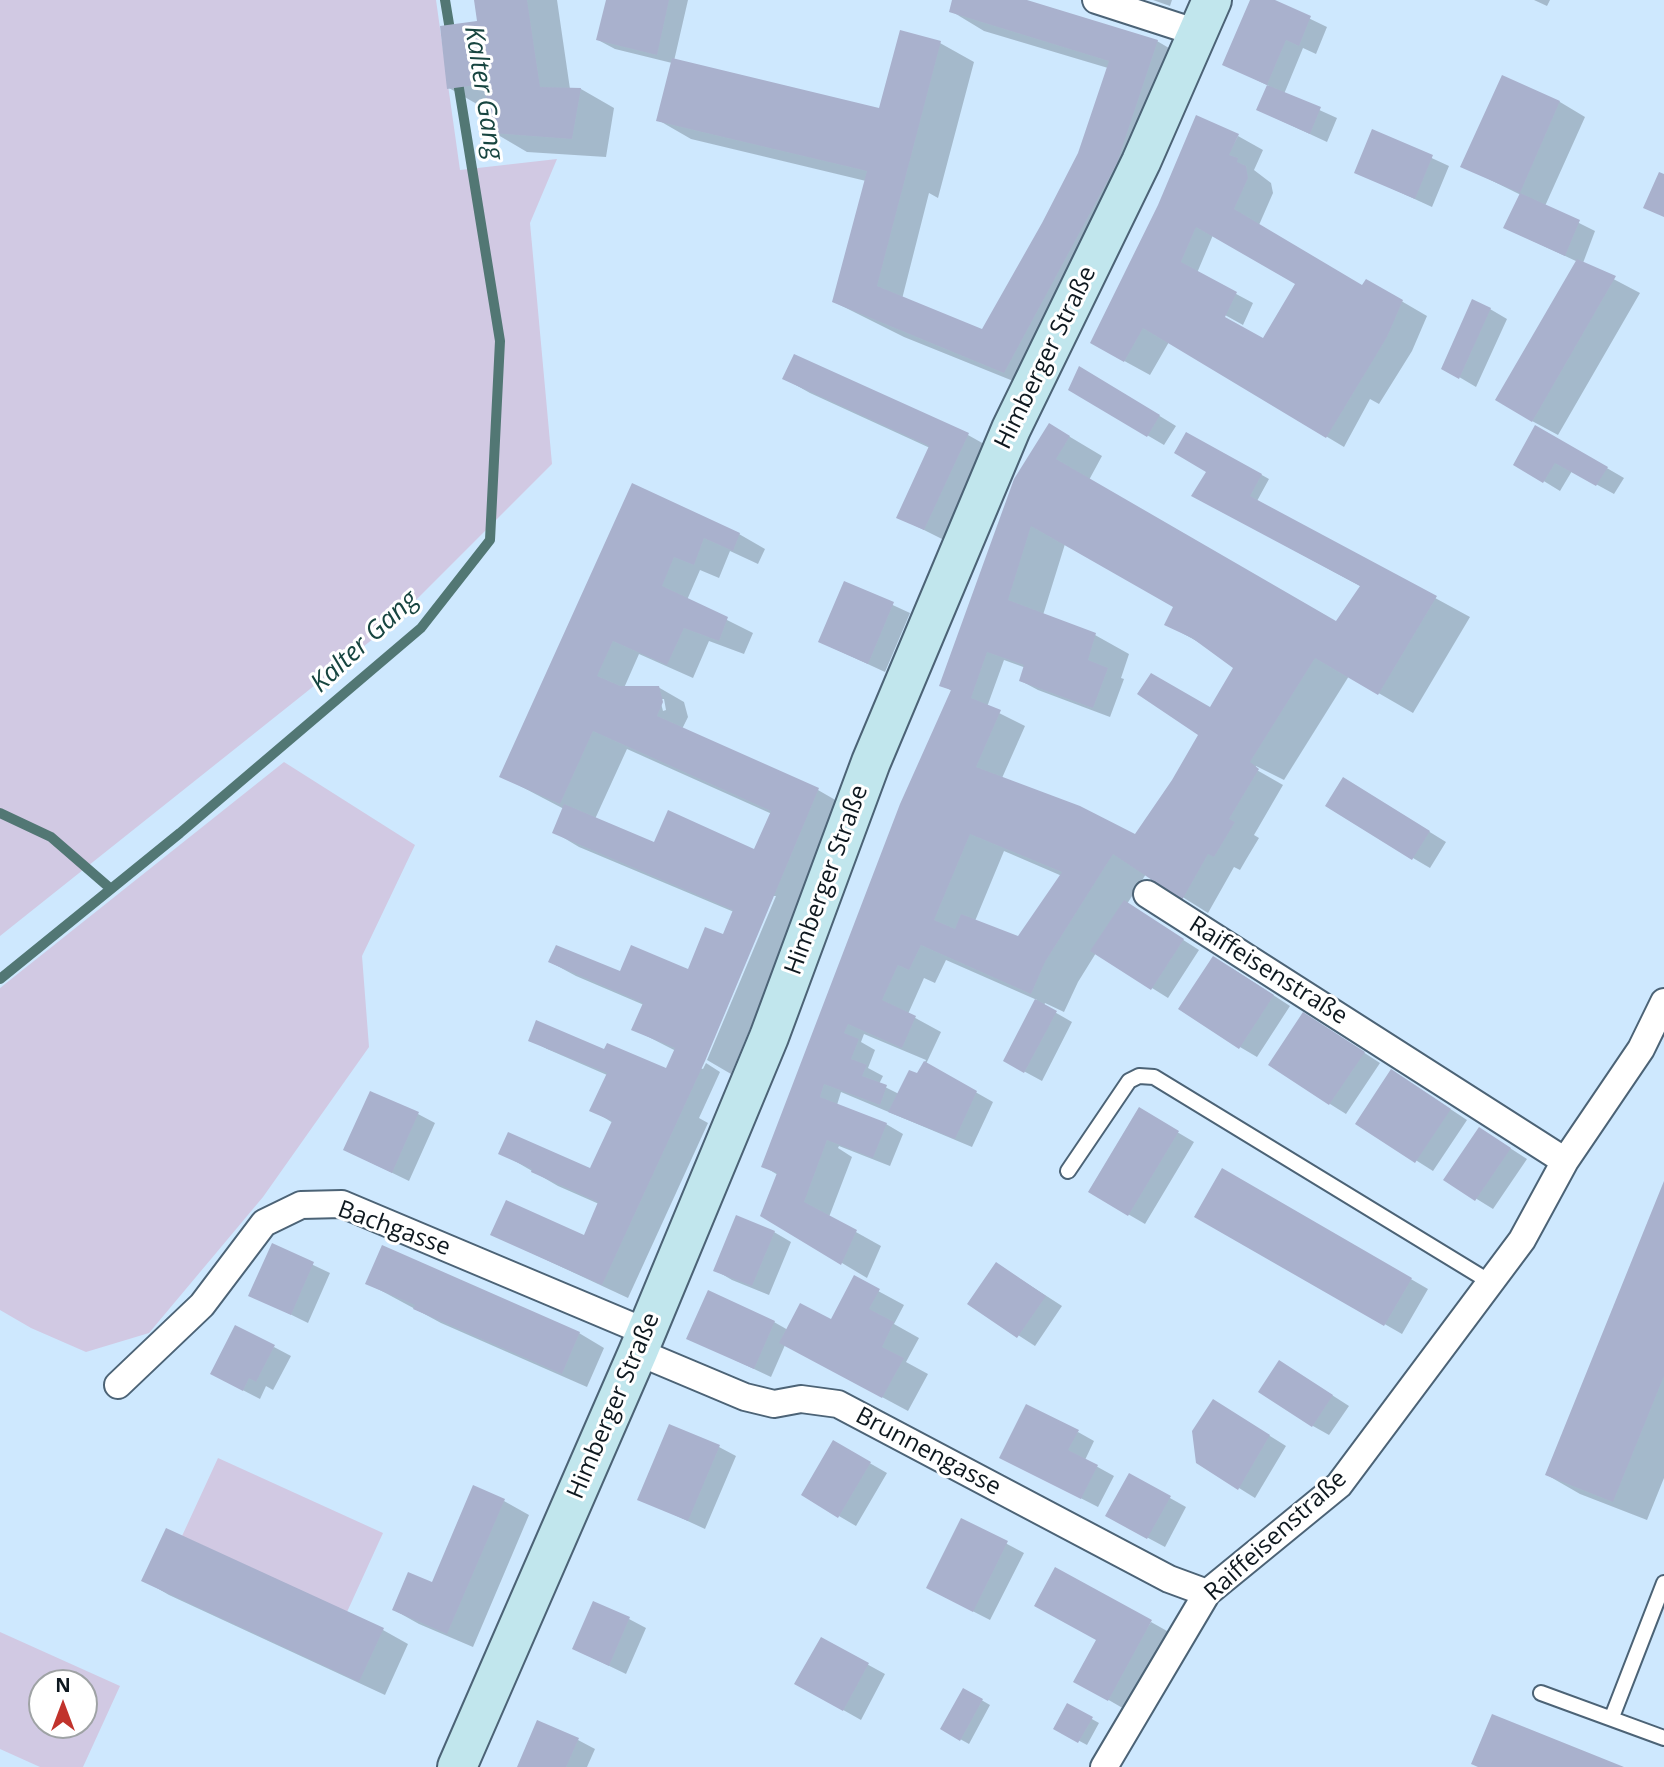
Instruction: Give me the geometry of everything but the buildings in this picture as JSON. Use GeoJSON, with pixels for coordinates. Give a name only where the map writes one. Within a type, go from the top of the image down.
{"type":"FeatureCollection","features":[{"type":"Feature","properties":{"kind":"main road","name":"Himberger Straße"},"geometry":{"type":"LineString","coordinates":[[457,1767],[642,1342],[769,1037],[871,762],[1005,442],[1141,162],[1205,16]]}},
{"type":"Feature","properties":{"kind":"street"},"geometry":{"type":"LineString","coordinates":[[1096,0],[1205,16]]}},
{"type":"Feature","properties":{"kind":"street","name":"Raiffeisenstraße"},"geometry":{"type":"LineString","coordinates":[[1147,894],[1565,1161]]}},
{"type":"Feature","properties":{"kind":"street","name":"Raiffeisenstraße"},"geometry":{"type":"LineString","coordinates":[[1104,1767],[1207,1592],[1339,1485],[1522,1240],[1565,1161],[1641,1049],[1664,1002]]}},
{"type":"Feature","properties":{"kind":"street","name":"Bachgasse"},"geometry":{"type":"LineString","coordinates":[[118,1385],[202,1305],[264,1223],[301,1205],[342,1204],[642,1342]]}},
{"type":"Feature","properties":{"kind":"street","name":"Brunnengasse"},"geometry":{"type":"LineString","coordinates":[[642,1342],[745,1397],[774,1404],[800,1399],[838,1404],[1169,1579],[1207,1592]]}},
{"type":"Feature","properties":{"kind":"lane"},"geometry":{"type":"LineString","coordinates":[[1068,1171],[1129,1081],[1139,1076],[1154,1077],[1490,1282]]}},
{"type":"Feature","properties":{"kind":"lane"},"geometry":{"type":"LineString","coordinates":[[1612,1717],[1664,1583]]}},
{"type":"Feature","properties":{"kind":"lane"},"geometry":{"type":"LineString","coordinates":[[1541,1693],[1664,1738]]}},
{"type":"Feature","properties":{"kind":"shaded area"},"geometry":{"type":"Polygon","coordinates":[[[0,0],[436,0],[460,170],[557,159],[530,223],[552,464],[393,623],[0,936],[0,0]]]}},
{"type":"Feature","properties":{"kind":"shaded area"},"geometry":{"type":"Polygon","coordinates":[[[284,762],[415,845],[362,956],[369,1047],[263,1197],[149,1333],[86,1352],[31,1328],[0,1310],[0,988],[284,762]]]}},
{"type":"Feature","properties":{"kind":"shaded area"},"geometry":{"type":"Polygon","coordinates":[[[218,1458],[383,1533],[347,1612],[182,1536],[218,1458]]]}},
{"type":"Feature","properties":{"kind":"shaded area"},"geometry":{"type":"Polygon","coordinates":[[[0,1632],[82,1669],[28,1669],[28,1739],[96,1739],[83,1767],[40,1767],[0,1749],[0,1632]]]}},
{"type":"Feature","properties":{"kind":"shaded area"},"geometry":{"type":"Polygon","coordinates":[[[98,1676],[120,1686],[98,1734],[98,1676]]]}},
{"type":"Feature","properties":{"kind":"waterway","name":"Kalter Gang"},"geometry":{"type":"LineString","coordinates":[[445,0],[451,36]]}},
{"type":"Feature","properties":{"kind":"waterway","name":"Kalter Gang"},"geometry":{"type":"LineString","coordinates":[[0,979],[180,833],[421,628],[490,540],[500,341],[457,76]]}},
{"type":"Feature","properties":{"kind":"waterway"},"geometry":{"type":"LineString","coordinates":[[0,813],[51,837],[111,889]]}}]}
